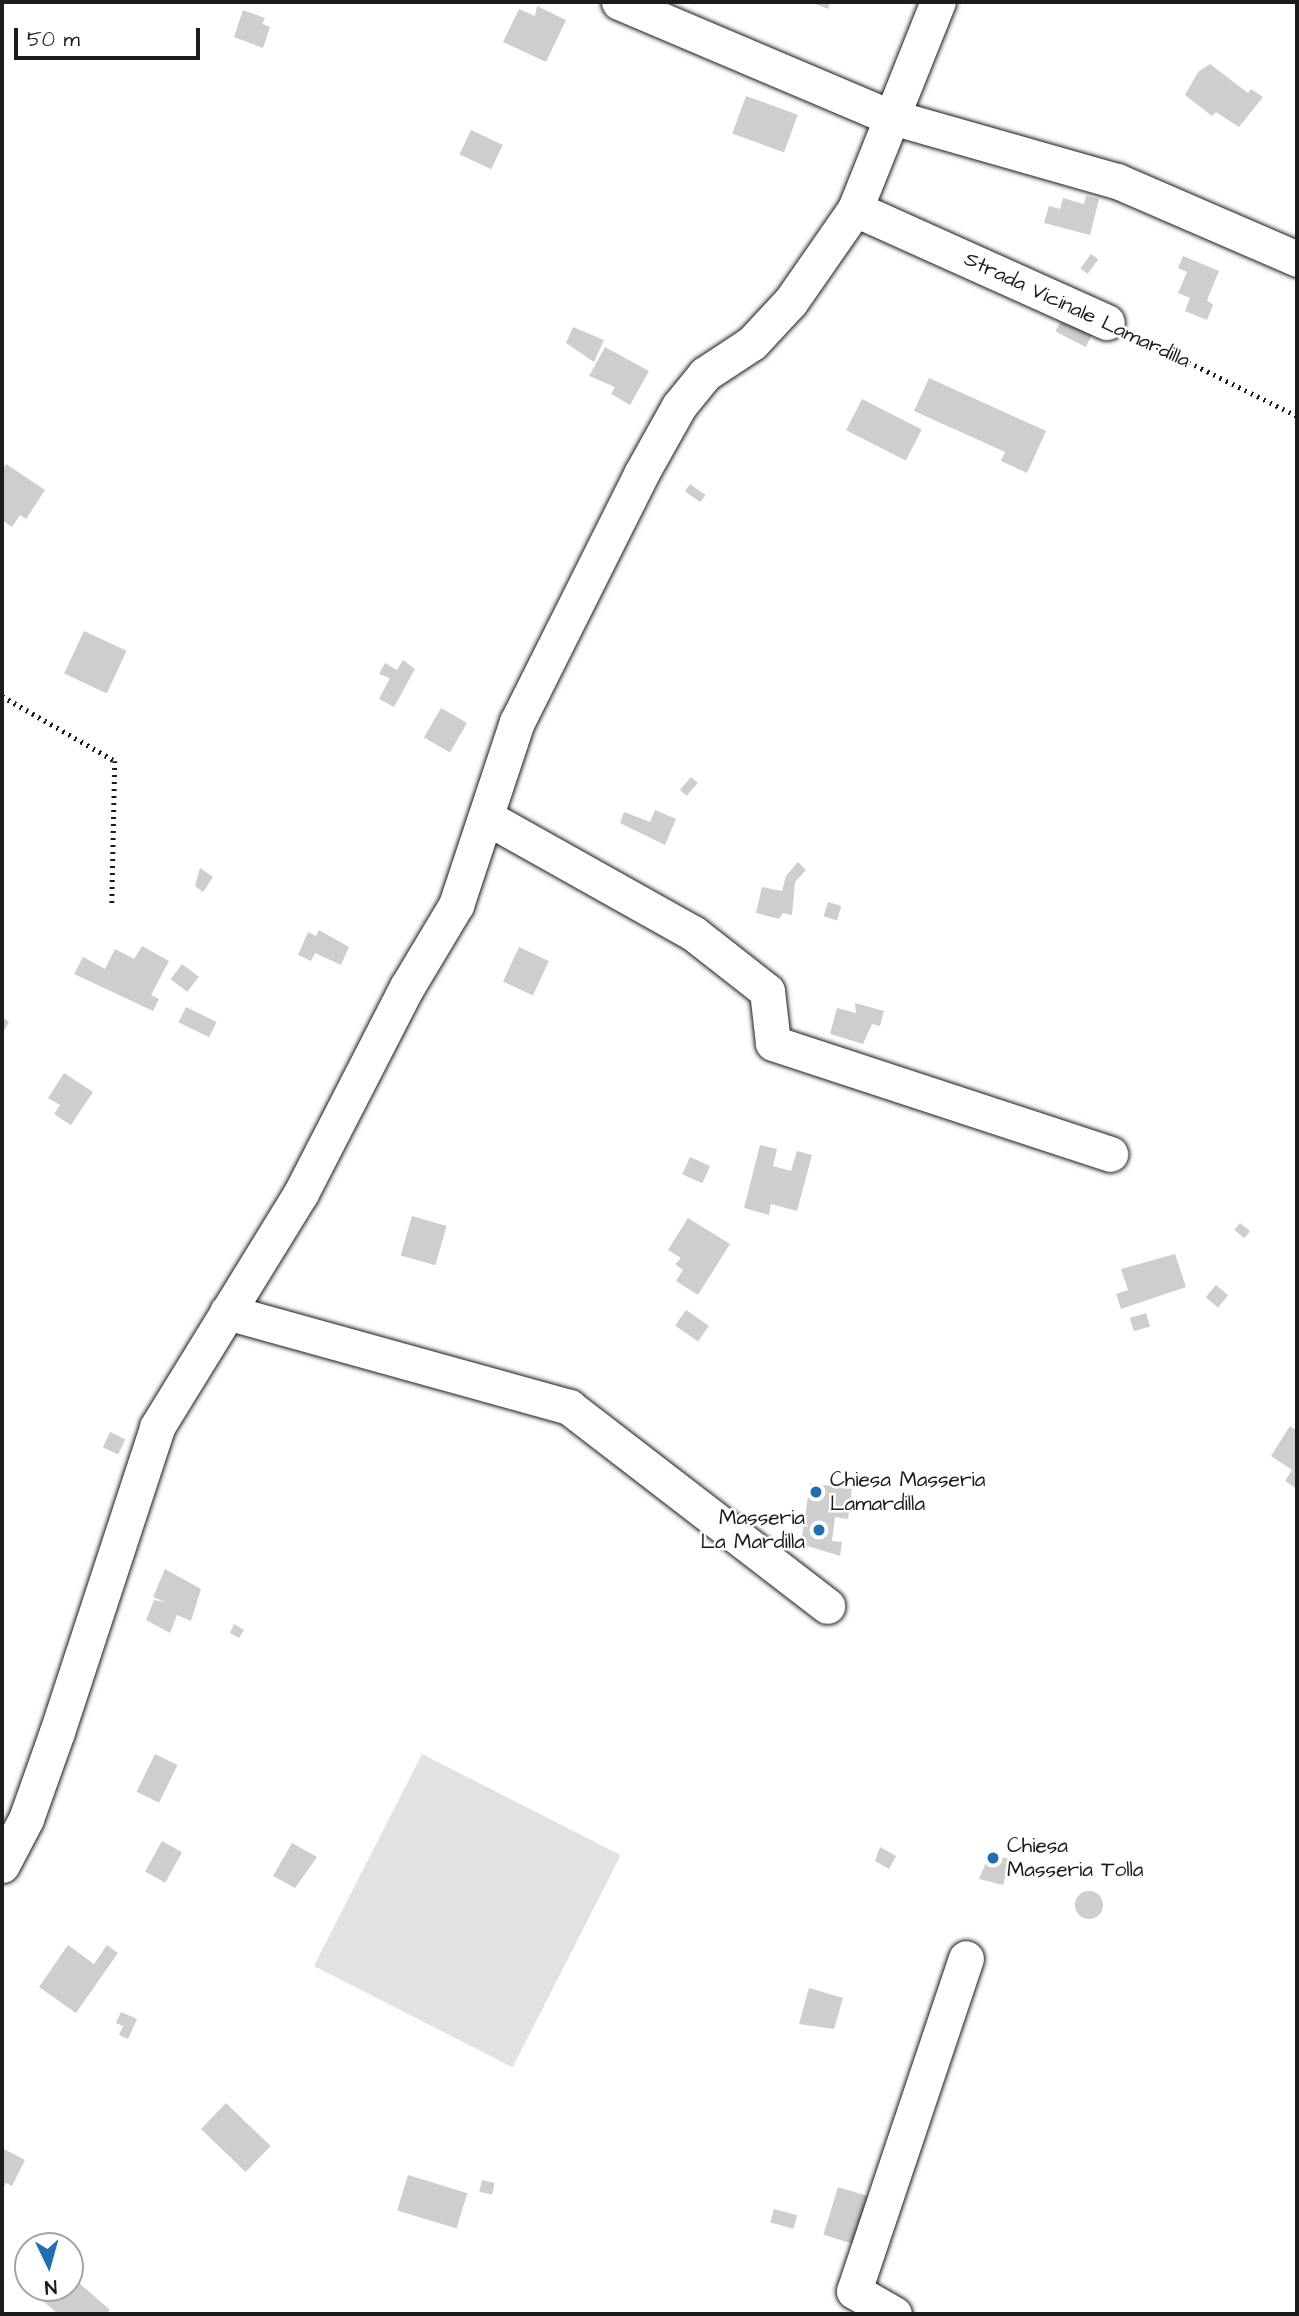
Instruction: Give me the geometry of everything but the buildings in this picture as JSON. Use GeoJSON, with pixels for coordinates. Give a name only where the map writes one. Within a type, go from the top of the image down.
{"type":"FeatureCollection","features":[{"type":"Feature","properties":{"kind":"street"},"geometry":{"type":"LineString","coordinates":[[619,2],[895,118],[1117,181],[1297,259]]}},
{"type":"Feature","properties":{"kind":"street"},"geometry":{"type":"LineString","coordinates":[[2,1866],[26,1819],[157,1427],[301,1194],[407,987],[456,905],[522,711],[679,406],[705,374],[752,343],[791,301],[855,209],[895,118],[938,2]]}},
{"type":"Feature","properties":{"kind":"street","name":"Strada Vicinale Lamardilla"},"geometry":{"type":"LineString","coordinates":[[855,209],[1107,322]]}},
{"type":"Feature","properties":{"kind":"street"},"geometry":{"type":"LineString","coordinates":[[486,817],[704,941],[767,991],[773,1043],[1110,1154]]}},
{"type":"Feature","properties":{"kind":"street"},"geometry":{"type":"LineString","coordinates":[[227,1312],[569,1407],[827,1606]]}},
{"type":"Feature","properties":{"kind":"street"},"geometry":{"type":"LineString","coordinates":[[894,2314],[854,2291],[966,1958]]}},
{"type":"Feature","properties":{"kind":"path","name":"Strada Vicinale Lamardilla"},"geometry":{"type":"LineString","coordinates":[[1107,322],[1297,416]]}},
{"type":"Feature","properties":{"kind":"path"},"geometry":{"type":"LineString","coordinates":[[2,696],[115,761],[112,903]]}},
{"type":"Feature","properties":{"kind":"shaded area"},"geometry":{"type":"Polygon","coordinates":[[[422,1754],[621,1855],[513,2067],[314,1966],[422,1754]]]}},
{"type":"Feature","properties":{"kind":"place","name":"Chiesa Masseria Lamardilla"},"geometry":{"type":"Point","coordinates":[816,1492]}},
{"type":"Feature","properties":{"kind":"place","name":"Masseria La Mardilla"},"geometry":{"type":"Point","coordinates":[819,1530]}},
{"type":"Feature","properties":{"kind":"place","name":"Chiesa Masseria Tolla"},"geometry":{"type":"Point","coordinates":[993,1858]}}]}
